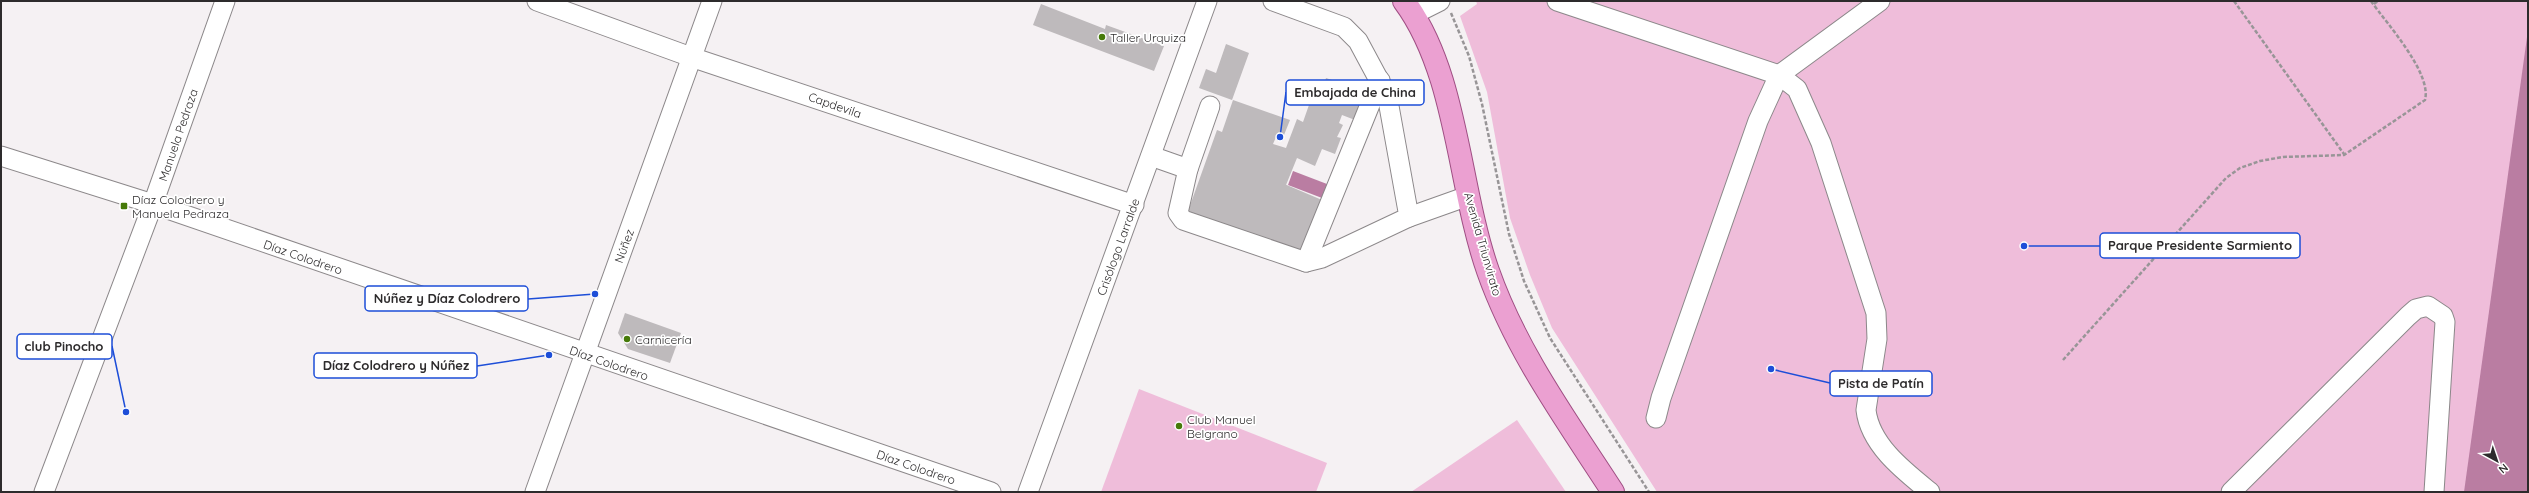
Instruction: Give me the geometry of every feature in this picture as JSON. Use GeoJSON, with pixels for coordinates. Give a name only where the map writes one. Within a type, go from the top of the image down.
{"type":"FeatureCollection","features":[{"type":"Feature","properties":{"kind":"main road","name":"Avenida Triunvirato"},"geometry":{"type":"LineString","coordinates":[[1409,8],[1436,63],[1468,196],[1488,270],[1501,305],[1555,403],[1613,492]]}},
{"type":"Feature","properties":{"kind":"street","name":"Manuela Pedraza"},"geometry":{"type":"LineString","coordinates":[[44,492],[153,204],[225,1]]}},
{"type":"Feature","properties":{"kind":"street","name":"Capdevila"},"geometry":{"type":"LineString","coordinates":[[537,1],[691,57],[1134,205]]}},
{"type":"Feature","properties":{"kind":"street","name":"Núñez"},"geometry":{"type":"LineString","coordinates":[[535,492],[712,1]]}},
{"type":"Feature","properties":{"kind":"street","name":"Crisólogo Larralde"},"geometry":{"type":"LineString","coordinates":[[1028,492],[1134,205],[1206,1]]}},
{"type":"Feature","properties":{"kind":"street"},"geometry":{"type":"LineString","coordinates":[[1273,1],[1344,27],[1358,41],[1380,80],[1391,112],[1409,217]]}},
{"type":"Feature","properties":{"kind":"street"},"geometry":{"type":"LineString","coordinates":[[1557,1],[1780,75],[1797,89],[1821,143],[1876,313],[1877,339],[1866,410],[1867,421],[1887,452],[1930,492]]}},
{"type":"Feature","properties":{"kind":"street"},"geometry":{"type":"LineString","coordinates":[[1656,418],[1661,398],[1758,121],[1780,75],[1880,1]]}},
{"type":"Feature","properties":{"kind":"street"},"geometry":{"type":"LineString","coordinates":[[1409,8],[1445,6]]}},
{"type":"Feature","properties":{"kind":"street"},"geometry":{"type":"LineString","coordinates":[[1306,262],[1380,80]]}},
{"type":"Feature","properties":{"kind":"street"},"geometry":{"type":"LineString","coordinates":[[1210,106],[1188,169],[1178,213],[1183,220],[1306,262],[1322,258],[1409,217],[1468,196]]}},
{"type":"Feature","properties":{"kind":"street","name":"Díaz Colodrero"},"geometry":{"type":"LineString","coordinates":[[1,156],[153,204],[585,355],[991,492]]}},
{"type":"Feature","properties":{"kind":"street"},"geometry":{"type":"LineString","coordinates":[[1151,156],[1188,169]]}},
{"type":"Feature","properties":{"kind":"street"},"geometry":{"type":"LineString","coordinates":[[2231,492],[2408,316],[2416,309],[2428,306],[2443,316],[2445,322],[2434,492]]}},
{"type":"Feature","properties":{"kind":"path"},"geometry":{"type":"LineString","coordinates":[[2234,1],[2344,155]]}},
{"type":"Feature","properties":{"kind":"path"},"geometry":{"type":"LineString","coordinates":[[2062,360],[2226,178],[2240,168],[2260,161],[2283,158],[2344,155],[2420,106],[2427,94],[2427,88],[2420,70],[2371,1]]}},
{"type":"Feature","properties":{"kind":"path"},"geometry":{"type":"LineString","coordinates":[[2374,4],[2378,1]]}},
{"type":"Feature","properties":{"kind":"path"},"geometry":{"type":"LineString","coordinates":[[1445,6],[1469,56],[1482,104],[1509,234],[1524,281],[1550,338],[1649,492]]}},
{"type":"Feature","properties":{"kind":"shaded area"},"geometry":{"type":"Polygon","coordinates":[[[1476,1],[2528,1],[2528,492],[1657,492],[1552,328],[1530,275],[1510,218],[1487,92],[1460,16],[1477,4],[1476,1]]]}},
{"type":"Feature","properties":{"kind":"shaded area"},"geometry":{"type":"Polygon","coordinates":[[[2528,30],[2528,492],[2464,492],[2528,30]]]}},
{"type":"Feature","properties":{"kind":"shaded area"},"geometry":{"type":"Polygon","coordinates":[[[1293,171],[1327,184],[1322,198],[1288,185],[1293,171]]]}},
{"type":"Feature","properties":{"kind":"shaded area","name":"Club Manuel Belgrano"},"geometry":{"type":"Polygon","coordinates":[[[1139,389],[1327,463],[1316,492],[1101,492],[1139,389]]]}},
{"type":"Feature","properties":{"kind":"shaded area"},"geometry":{"type":"Polygon","coordinates":[[[1517,420],[1566,492],[1411,492],[1517,420]]]}},
{"type":"Feature","properties":{"kind":"building","name":"Taller Urquiza"},"geometry":{"type":"Polygon","coordinates":[[[1041,4],[1105,29],[1106,25],[1164,46],[1154,71],[1033,25],[1041,4]]]}},
{"type":"Feature","properties":{"kind":"building"},"geometry":{"type":"Polygon","coordinates":[[[1226,44],[1249,53],[1232,100],[1199,88],[1206,69],[1216,73],[1226,44]]]}},
{"type":"Feature","properties":{"kind":"building"},"geometry":{"type":"Polygon","coordinates":[[[1326,78],[1362,90],[1357,103],[1361,105],[1355,120],[1342,115],[1339,123],[1343,125],[1337,137],[1341,138],[1335,154],[1322,149],[1315,166],[1297,158],[1286,185],[1322,200],[1301,256],[1187,214],[1217,130],[1222,132],[1233,100],[1290,120],[1282,140],[1276,137],[1273,144],[1286,148],[1297,119],[1303,122],[1316,85],[1323,88],[1326,78]]]}},
{"type":"Feature","properties":{"kind":"building"},"geometry":{"type":"Polygon","coordinates":[[[625,313],[681,333],[670,363],[628,349],[618,333],[625,313]]]}},
{"type":"Feature","properties":{"kind":"place","name":"Taller Urquiza"},"geometry":{"type":"Point","coordinates":[1102,37]}},
{"type":"Feature","properties":{"kind":"place","name":"Embajada de China"},"geometry":{"type":"Point","coordinates":[1280,137]}},
{"type":"Feature","properties":{"kind":"place","name":"Díaz Colodrero y Manuela Pedraza"},"geometry":{"type":"Point","coordinates":[124,206]}},
{"type":"Feature","properties":{"kind":"place","name":"Parque Presidente Sarmiento"},"geometry":{"type":"Point","coordinates":[2024,246]}},
{"type":"Feature","properties":{"kind":"place","name":"Núñez y Díaz Colodrero"},"geometry":{"type":"Point","coordinates":[595,294]}},
{"type":"Feature","properties":{"kind":"place","name":"Carnicería"},"geometry":{"type":"Point","coordinates":[627,339]}},
{"type":"Feature","properties":{"kind":"place","name":"Díaz Colodrero y Núñez"},"geometry":{"type":"Point","coordinates":[549,355]}},
{"type":"Feature","properties":{"kind":"place","name":"Pista de Patín"},"geometry":{"type":"Point","coordinates":[1771,369]}},
{"type":"Feature","properties":{"kind":"place","name":"club Pinocho"},"geometry":{"type":"Point","coordinates":[126,412]}},
{"type":"Feature","properties":{"kind":"place","name":"Club Manuel Belgrano"},"geometry":{"type":"Point","coordinates":[1179,426]}}]}
